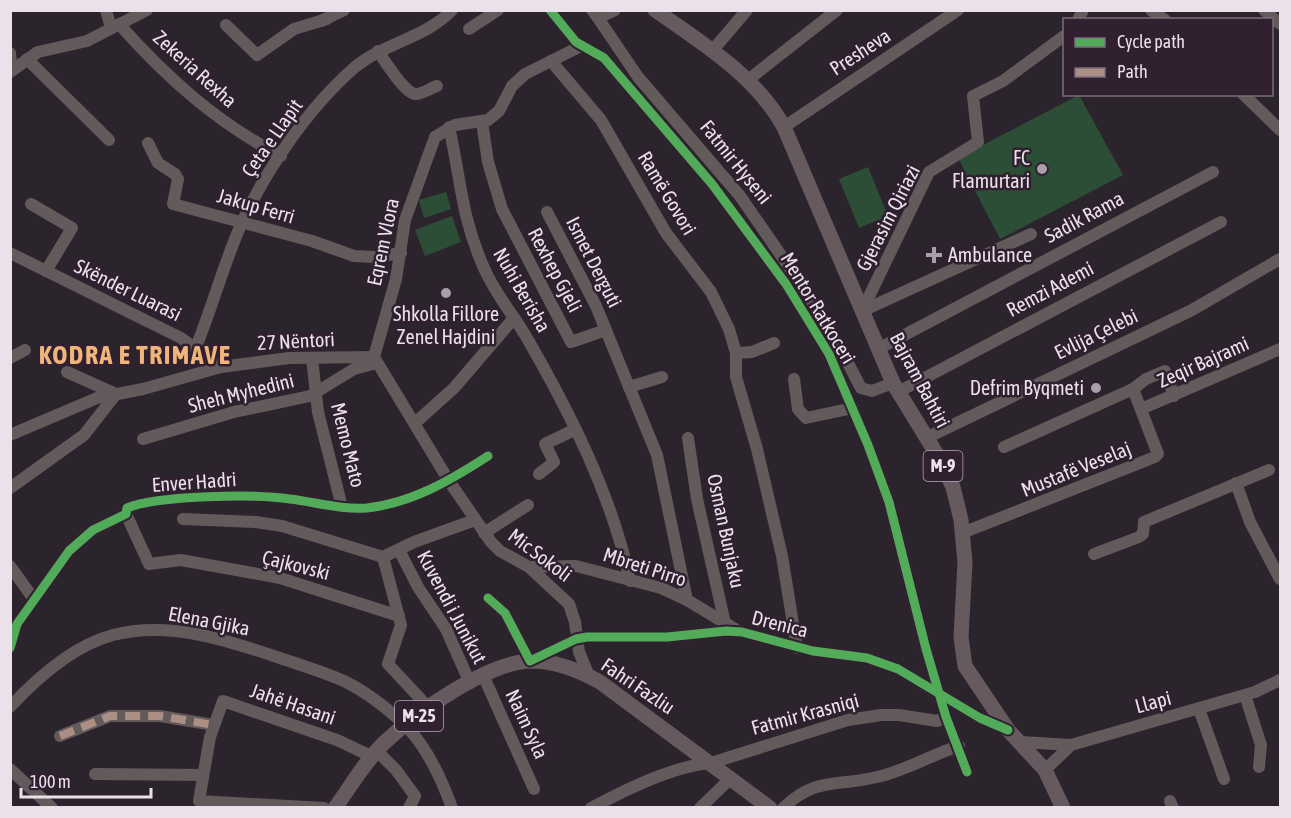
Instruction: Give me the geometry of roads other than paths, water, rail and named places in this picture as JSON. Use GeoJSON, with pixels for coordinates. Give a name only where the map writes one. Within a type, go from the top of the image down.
{"type":"FeatureCollection","features":[{"type":"Feature","properties":{"kind":"main road","name":"Bajram Bahtiri"},"geometry":{"type":"LineString","coordinates":[[655,10],[748,80],[763,96],[784,127],[878,349],[896,387],[953,487],[962,533],[965,589],[961,637],[965,666],[1008,730],[1022,741],[1045,770],[1065,807]]}},
{"type":"Feature","properties":{"kind":"main road","name":"Fahri Fazliu"},"geometry":{"type":"LineString","coordinates":[[335,807],[375,754],[405,725],[476,679],[530,661],[556,665],[589,676],[770,807]]}},
{"type":"Feature","properties":{"kind":"street"},"geometry":{"type":"LineString","coordinates":[[106,10],[115,26]]}},
{"type":"Feature","properties":{"kind":"street"},"geometry":{"type":"LineString","coordinates":[[11,71],[27,59],[48,49],[87,41],[147,10]]}},
{"type":"Feature","properties":{"kind":"street"},"geometry":{"type":"LineString","coordinates":[[256,65],[280,43],[344,10]]}},
{"type":"Feature","properties":{"kind":"street","name":"Çeta e Llapit"},"geometry":{"type":"LineString","coordinates":[[196,347],[242,222],[262,184],[281,156],[339,82],[368,56],[439,21],[452,10]]}},
{"type":"Feature","properties":{"kind":"street"},"geometry":{"type":"LineString","coordinates":[[469,29],[498,10]]}},
{"type":"Feature","properties":{"kind":"street","name":"Mentor Ratkoceri"},"geometry":{"type":"LineString","coordinates":[[550,10],[581,46],[604,58],[791,281],[829,354],[853,408],[889,502],[946,717],[959,746],[967,772]]}},
{"type":"Feature","properties":{"kind":"street"},"geometry":{"type":"LineString","coordinates":[[595,14],[615,10]]}},
{"type":"Feature","properties":{"kind":"street"},"geometry":{"type":"LineString","coordinates":[[712,51],[747,10]]}},
{"type":"Feature","properties":{"kind":"street"},"geometry":{"type":"LineString","coordinates":[[748,80],[837,10]]}},
{"type":"Feature","properties":{"kind":"street","name":"Presheva"},"geometry":{"type":"LineString","coordinates":[[784,127],[958,10]]}},
{"type":"Feature","properties":{"kind":"street"},"geometry":{"type":"LineString","coordinates":[[1264,10],[1281,24]]}},
{"type":"Feature","properties":{"kind":"street","name":"Fatmir Hyseni"},"geometry":{"type":"LineString","coordinates":[[595,14],[638,76],[727,180],[791,281],[832,331],[861,388],[872,391],[896,387]]}},
{"type":"Feature","properties":{"kind":"street"},"geometry":{"type":"LineString","coordinates":[[226,25],[257,55],[294,29],[327,19]]}},
{"type":"Feature","properties":{"kind":"street","name":"Zekeria Rexha"},"geometry":{"type":"LineString","coordinates":[[115,26],[196,101],[237,131],[281,156]]}},
{"type":"Feature","properties":{"kind":"street","name":"Gjerasim Qiriazi"},"geometry":{"type":"LineString","coordinates":[[862,311],[929,172],[978,142],[972,96],[1019,70],[1063,37]]}},
{"type":"Feature","properties":{"kind":"street"},"geometry":{"type":"LineString","coordinates":[[449,127],[482,122],[499,111],[512,86],[518,80],[581,46]]}},
{"type":"Feature","properties":{"kind":"street"},"geometry":{"type":"LineString","coordinates":[[378,51],[411,92],[418,94],[437,86]]}},
{"type":"Feature","properties":{"kind":"street"},"geometry":{"type":"LineString","coordinates":[[10,53],[11,71]]}},
{"type":"Feature","properties":{"kind":"street"},"geometry":{"type":"LineString","coordinates":[[27,59],[109,140]]}},
{"type":"Feature","properties":{"kind":"street","name":"Ramë Govori"},"geometry":{"type":"LineString","coordinates":[[551,61],[601,120],[666,233],[711,292],[729,329],[736,353],[736,377],[775,522],[796,648]]}},
{"type":"Feature","properties":{"kind":"street"},"geometry":{"type":"LineString","coordinates":[[627,85],[638,76]]}},
{"type":"Feature","properties":{"kind":"street"},"geometry":{"type":"LineString","coordinates":[[1245,96],[1281,130]]}},
{"type":"Feature","properties":{"kind":"street","name":"Rexhep Gjeli"},"geometry":{"type":"LineString","coordinates":[[482,122],[490,170],[502,209],[571,342],[606,330]]}},
{"type":"Feature","properties":{"kind":"street","name":"Eqrem Vlora"},"geometry":{"type":"LineString","coordinates":[[376,360],[401,253],[405,220],[435,137],[449,127]]}},
{"type":"Feature","properties":{"kind":"street","name":"Nuhi Berisha"},"geometry":{"type":"LineString","coordinates":[[449,127],[465,219],[484,270],[527,338],[574,430],[612,516],[630,581]]}},
{"type":"Feature","properties":{"kind":"street","name":"Jakup Ferri"},"geometry":{"type":"LineString","coordinates":[[148,143],[158,163],[175,174],[178,179],[167,202],[354,256],[374,257],[401,253]]}},
{"type":"Feature","properties":{"kind":"street","name":"Sadik Rama"},"geometry":{"type":"LineString","coordinates":[[878,349],[1214,172]]}},
{"type":"Feature","properties":{"kind":"street","name":"Skënder Luarasi"},"geometry":{"type":"LineString","coordinates":[[31,204],[72,228],[46,271]]}},
{"type":"Feature","properties":{"kind":"street","name":"Ismet Derguti"},"geometry":{"type":"LineString","coordinates":[[547,212],[606,330]]}},
{"type":"Feature","properties":{"kind":"street","name":"Remzi Ademi"},"geometry":{"type":"LineString","coordinates":[[896,387],[1221,222]]}},
{"type":"Feature","properties":{"kind":"street"},"geometry":{"type":"LineString","coordinates":[[862,311],[1031,234]]}},
{"type":"Feature","properties":{"kind":"street","name":"Skënder Luarasi"},"geometry":{"type":"LineString","coordinates":[[10,253],[196,347],[221,367]]}},
{"type":"Feature","properties":{"kind":"street","name":"Evlija Çelebi"},"geometry":{"type":"LineString","coordinates":[[926,438],[1192,310],[1281,259]]}},
{"type":"Feature","properties":{"kind":"street"},"geometry":{"type":"LineString","coordinates":[[415,423],[454,388],[514,318]]}},
{"type":"Feature","properties":{"kind":"street"},"geometry":{"type":"LineString","coordinates":[[606,330],[657,455],[687,600]]}},
{"type":"Feature","properties":{"kind":"street"},"geometry":{"type":"LineString","coordinates":[[736,353],[752,352],[774,343]]}},
{"type":"Feature","properties":{"kind":"street","name":"Zeqir Bajrami"},"geometry":{"type":"LineString","coordinates":[[1141,410],[1281,349]]}},
{"type":"Feature","properties":{"kind":"street"},"geometry":{"type":"LineString","coordinates":[[10,358],[25,350]]}},
{"type":"Feature","properties":{"kind":"street","name":"27 Nëntori"},"geometry":{"type":"LineString","coordinates":[[10,435],[84,402],[221,367],[312,358],[376,360]]}},
{"type":"Feature","properties":{"kind":"street","name":"Memo Mato"},"geometry":{"type":"LineString","coordinates":[[312,358],[318,412],[342,507]]}},
{"type":"Feature","properties":{"kind":"street","name":"Sheh Myhedini"},"geometry":{"type":"LineString","coordinates":[[143,439],[234,412],[305,398],[354,369],[376,360]]}},
{"type":"Feature","properties":{"kind":"street","name":"Mic Sokoli"},"geometry":{"type":"LineString","coordinates":[[376,360],[449,481],[484,533],[500,551],[529,567],[569,604],[576,622],[576,639],[589,676]]}},
{"type":"Feature","properties":{"kind":"street"},"geometry":{"type":"LineString","coordinates":[[1004,447],[1165,371],[1174,396]]}},
{"type":"Feature","properties":{"kind":"street"},"geometry":{"type":"LineString","coordinates":[[10,488],[84,435],[116,394],[67,372]]}},
{"type":"Feature","properties":{"kind":"street"},"geometry":{"type":"LineString","coordinates":[[629,387],[662,377]]}},
{"type":"Feature","properties":{"kind":"street"},"geometry":{"type":"LineString","coordinates":[[794,379],[798,409],[806,418],[853,408]]}},
{"type":"Feature","properties":{"kind":"street"},"geometry":{"type":"LineString","coordinates":[[1133,388],[1141,410]]}},
{"type":"Feature","properties":{"kind":"street","name":"Mustafë Veselaj"},"geometry":{"type":"LineString","coordinates":[[962,533],[1018,514],[1155,458],[1157,452],[1141,410]]}},
{"type":"Feature","properties":{"kind":"street"},"geometry":{"type":"LineString","coordinates":[[539,474],[554,462],[546,444],[574,430]]}},
{"type":"Feature","properties":{"kind":"street","name":"Osman Bunjaku"},"geometry":{"type":"LineString","coordinates":[[688,438],[698,499],[726,628]]}},
{"type":"Feature","properties":{"kind":"street"},"geometry":{"type":"LineString","coordinates":[[449,481],[488,456]]}},
{"type":"Feature","properties":{"kind":"street"},"geometry":{"type":"LineString","coordinates":[[1095,554],[1143,534],[1144,522],[1269,470]]}},
{"type":"Feature","properties":{"kind":"street","name":"Enver Hadri"},"geometry":{"type":"LineString","coordinates":[[10,648],[14,629],[33,598],[81,539],[110,520],[126,514],[127,508],[140,504],[258,496],[365,508],[396,503],[449,481]]}},
{"type":"Feature","properties":{"kind":"street"},"geometry":{"type":"LineString","coordinates":[[1236,483],[1250,522],[1281,579]]}},
{"type":"Feature","properties":{"kind":"street","name":"Mic Sokoli"},"geometry":{"type":"LineString","coordinates":[[484,533],[528,506]]}},
{"type":"Feature","properties":{"kind":"street","name":"Çajkovski"},"geometry":{"type":"LineString","coordinates":[[126,514],[149,564],[181,560],[288,580],[399,616]]}},
{"type":"Feature","properties":{"kind":"street"},"geometry":{"type":"LineString","coordinates":[[183,519],[256,522],[282,526],[383,557],[414,542],[475,520]]}},
{"type":"Feature","properties":{"kind":"street","name":"Kuvendi i Junikut"},"geometry":{"type":"LineString","coordinates":[[399,550],[414,580],[476,679]]}},
{"type":"Feature","properties":{"kind":"street"},"geometry":{"type":"LineString","coordinates":[[383,557],[399,616],[399,633],[388,664],[429,708]]}},
{"type":"Feature","properties":{"kind":"street"},"geometry":{"type":"LineString","coordinates":[[10,566],[33,598]]}},
{"type":"Feature","properties":{"kind":"street","name":"Mbreti Pirro"},"geometry":{"type":"LineString","coordinates":[[529,567],[576,566],[662,588],[687,600],[726,628],[742,632]]}},
{"type":"Feature","properties":{"kind":"street"},"geometry":{"type":"LineString","coordinates":[[488,598],[505,613],[530,661]]}},
{"type":"Feature","properties":{"kind":"street","name":"Drenica"},"geometry":{"type":"LineString","coordinates":[[530,661],[576,639],[667,637],[726,628]]}},
{"type":"Feature","properties":{"kind":"street","name":"Elena Gjika"},"geometry":{"type":"LineString","coordinates":[[10,707],[50,671],[99,639],[125,632],[162,630],[200,634],[336,678],[357,689],[405,725],[435,769],[452,807]]}},
{"type":"Feature","properties":{"kind":"street","name":"Drenica"},"geometry":{"type":"LineString","coordinates":[[742,632],[796,648],[875,660],[898,669],[980,718],[1008,730]]}},
{"type":"Feature","properties":{"kind":"street","name":"Naim Syla"},"geometry":{"type":"LineString","coordinates":[[476,679],[534,789]]}},
{"type":"Feature","properties":{"kind":"street","name":"Llapi"},"geometry":{"type":"LineString","coordinates":[[1022,741],[1071,745],[1245,695],[1270,687],[1281,680]]}},
{"type":"Feature","properties":{"kind":"street"},"geometry":{"type":"LineString","coordinates":[[1245,695],[1261,745],[1259,767]]}},
{"type":"Feature","properties":{"kind":"street","name":"Jahë Hasani"},"geometry":{"type":"LineString","coordinates":[[213,725],[223,701],[375,754]]}},
{"type":"Feature","properties":{"kind":"street"},"geometry":{"type":"LineString","coordinates":[[1199,709],[1224,779]]}},
{"type":"Feature","properties":{"kind":"street","name":"Fatmir Krasniqi"},"geometry":{"type":"LineString","coordinates":[[591,807],[616,794],[696,764],[711,763],[817,728],[865,716],[899,715],[937,721],[946,717]]}},
{"type":"Feature","properties":{"kind":"street"},"geometry":{"type":"LineString","coordinates":[[60,736],[110,716],[160,717],[213,725],[199,801],[324,807]]}},
{"type":"Feature","properties":{"kind":"street","name":"Llapi"},"geometry":{"type":"LineString","coordinates":[[1045,770],[1071,745]]}},
{"type":"Feature","properties":{"kind":"street"},"geometry":{"type":"LineString","coordinates":[[783,807],[795,796],[814,786],[877,777],[959,746]]}},
{"type":"Feature","properties":{"kind":"street"},"geometry":{"type":"LineString","coordinates":[[375,754],[396,770],[415,796],[409,807]]}},
{"type":"Feature","properties":{"kind":"street"},"geometry":{"type":"LineString","coordinates":[[10,769],[52,807]]}},
{"type":"Feature","properties":{"kind":"street"},"geometry":{"type":"LineString","coordinates":[[95,774],[202,775]]}},
{"type":"Feature","properties":{"kind":"street"},"geometry":{"type":"LineString","coordinates":[[700,807],[731,778]]}},
{"type":"Feature","properties":{"kind":"place","name":"FC Flamurtari"},"geometry":{"type":"Point","coordinates":[1042,169]}},
{"type":"Feature","properties":{"kind":"place","name":"Ambulance"},"geometry":{"type":"Point","coordinates":[934,255]}},
{"type":"Feature","properties":{"kind":"place","name":"Shkolla Fillore Zenel Hajdini"},"geometry":{"type":"Point","coordinates":[446,293]}},
{"type":"Feature","properties":{"kind":"place","name":"Defrim Byqmeti"},"geometry":{"type":"Point","coordinates":[1096,388]}},
{"type":"Feature","properties":{"kind":"district","name":"KODRA E TRIMAVE"},"geometry":{"type":"Point","coordinates":[135,355]}}]}
